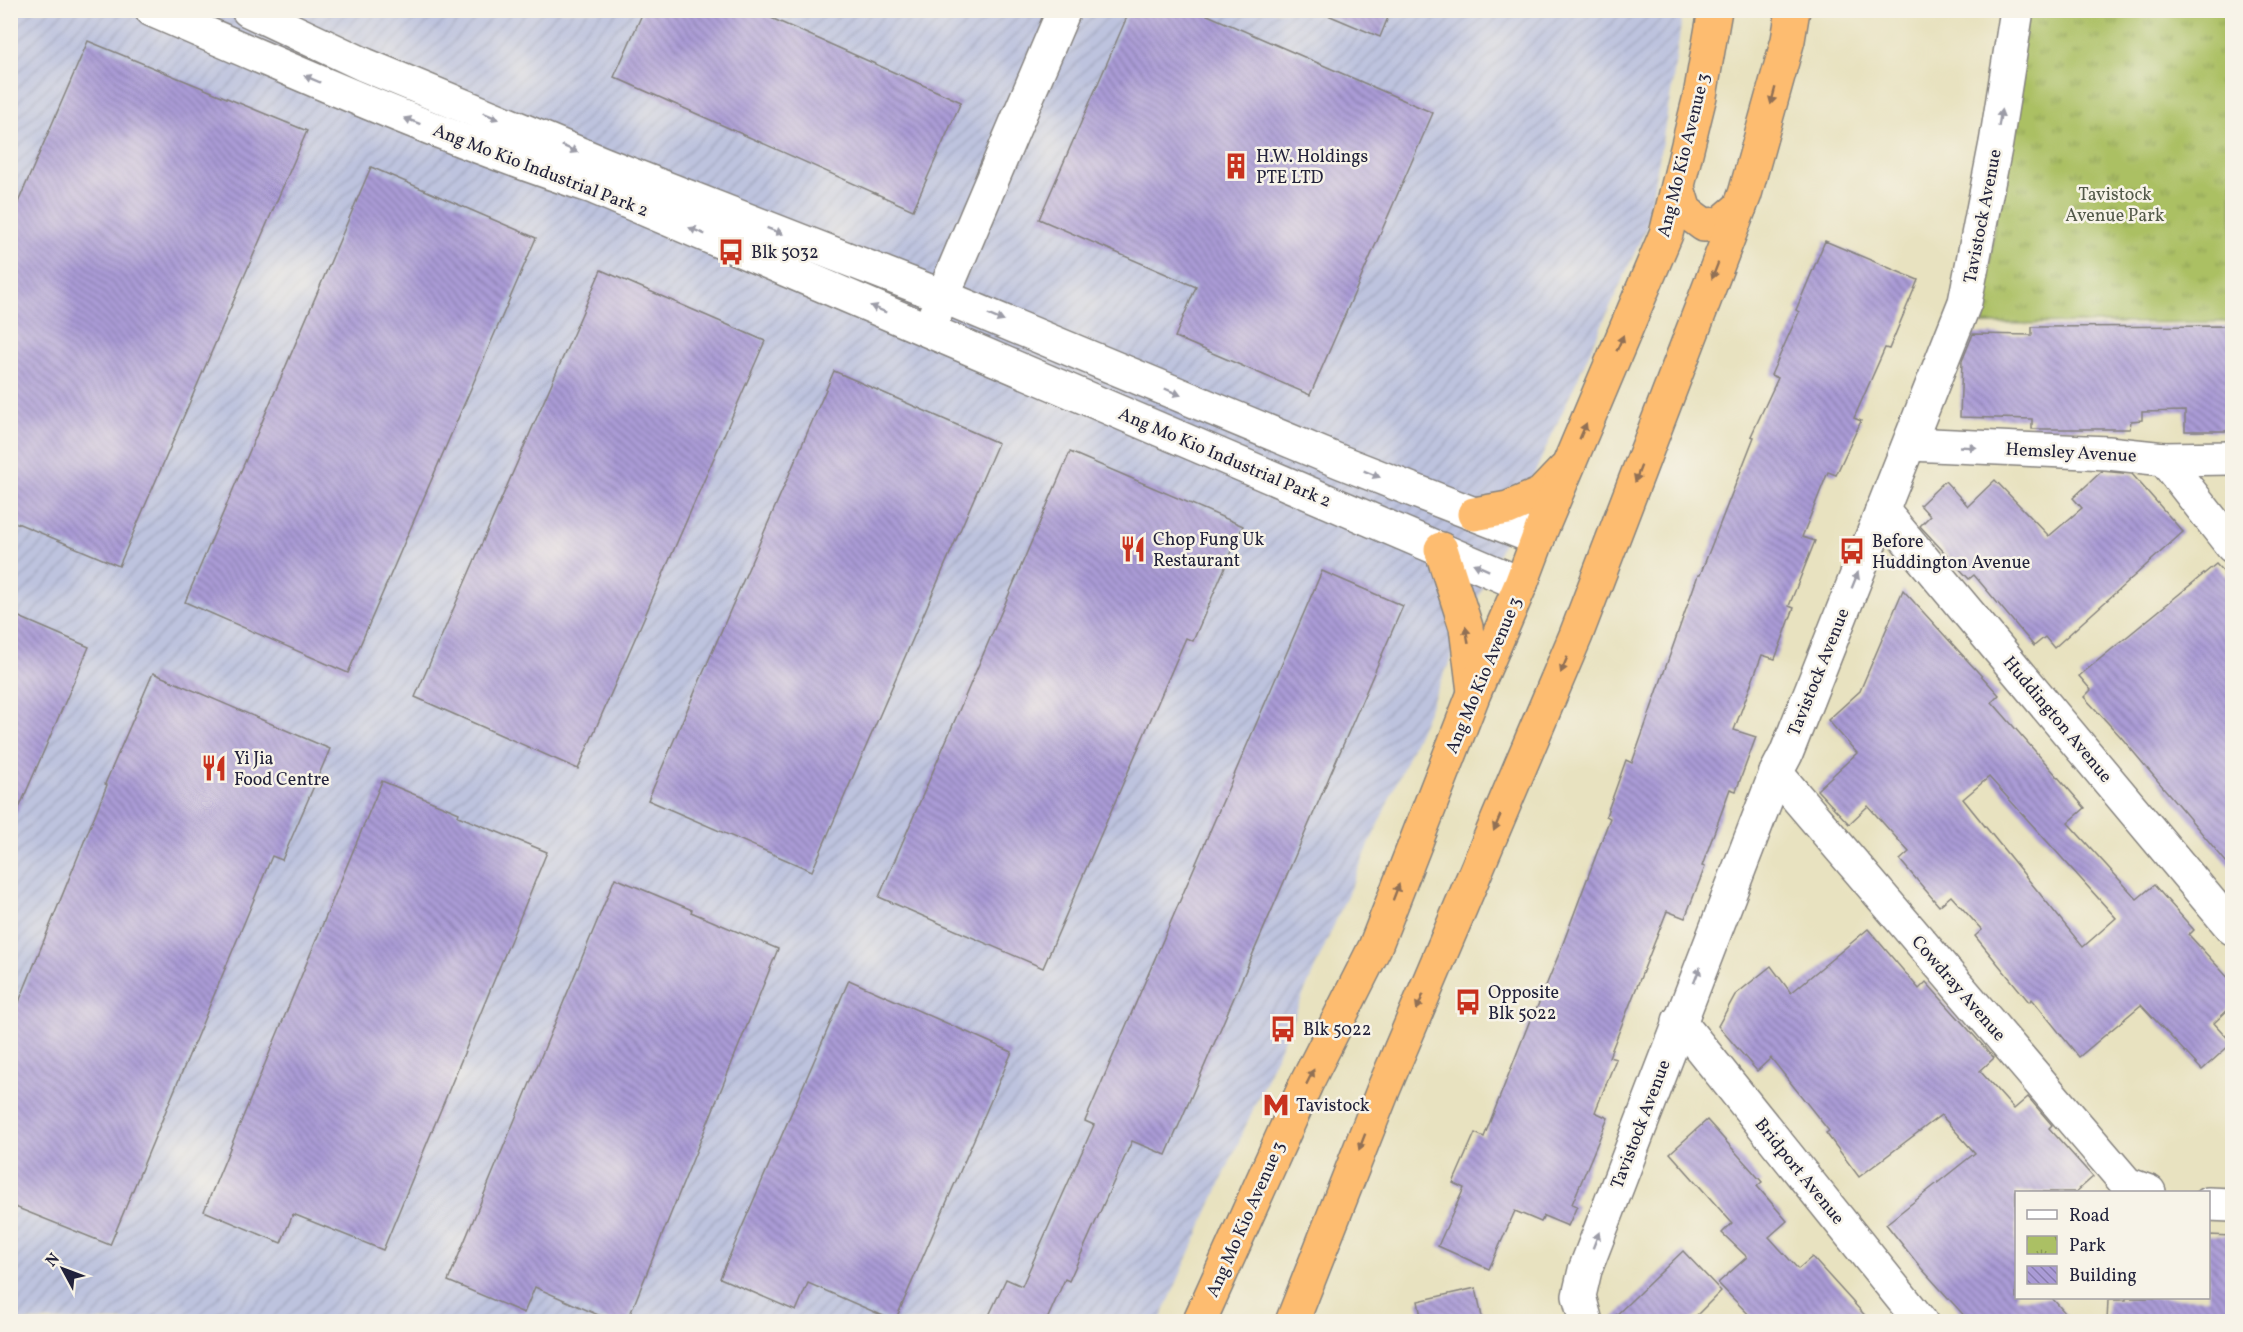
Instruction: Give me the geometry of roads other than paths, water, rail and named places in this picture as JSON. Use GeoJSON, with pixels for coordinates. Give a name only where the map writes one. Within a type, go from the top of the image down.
{"type":"FeatureCollection","features":[{"type":"Feature","properties":{"kind":"highway","name":"Ang Mo Kio Avenue 3"},"geometry":{"type":"LineString","coordinates":[[1199,1322],[1306,1084],[1375,946],[1474,693],[1666,234],[1700,96],[1715,10]]}},
{"type":"Feature","properties":{"kind":"highway"},"geometry":{"type":"LineString","coordinates":[[1292,1322],[1384,1088],[1576,635],[1740,207],[1751,177],[1782,63],[1792,10]]}},
{"type":"Feature","properties":{"kind":"highway"},"geometry":{"type":"LineString","coordinates":[[1678,188],[1685,210],[1704,225],[1720,224],[1740,207]]}},
{"type":"Feature","properties":{"kind":"highway"},"geometry":{"type":"LineString","coordinates":[[1474,514],[1508,508],[1541,494],[1568,466]]}},
{"type":"Feature","properties":{"kind":"highway"},"geometry":{"type":"LineString","coordinates":[[1441,549],[1466,627],[1474,693]]}},
{"type":"Feature","properties":{"kind":"street","name":"Ang Mo Kio Industrial Park 2"},"geometry":{"type":"LineString","coordinates":[[152,10],[365,102],[525,165],[593,187],[1521,584]]}},
{"type":"Feature","properties":{"kind":"street","name":"Ang Mo Kio Industrial Park 2"},"geometry":{"type":"LineString","coordinates":[[248,10],[365,65],[597,161],[942,296],[1334,458],[1538,539]]}},
{"type":"Feature","properties":{"kind":"street"},"geometry":{"type":"LineString","coordinates":[[929,330],[1064,10]]}},
{"type":"Feature","properties":{"kind":"street","name":"Tavistock Avenue"},"geometry":{"type":"LineString","coordinates":[[1586,1322],[1580,1296],[1585,1270],[1776,774],[1960,319],[1994,154],[2017,10]]}},
{"type":"Feature","properties":{"kind":"street","name":"Hemsley Avenue"},"geometry":{"type":"LineString","coordinates":[[1910,444],[2108,453],[2164,459],[2232,458]]}},
{"type":"Feature","properties":{"kind":"street"},"geometry":{"type":"LineString","coordinates":[[2164,459],[2232,546]]}},
{"type":"Feature","properties":{"kind":"street","name":"Huddington Avenue"},"geometry":{"type":"LineString","coordinates":[[1882,510],[2232,928]]}},
{"type":"Feature","properties":{"kind":"street","name":"Cowdray Avenue"},"geometry":{"type":"LineString","coordinates":[[1776,774],[2127,1184],[2146,1191]]}},
{"type":"Feature","properties":{"kind":"street","name":"Bridport Avenue"},"geometry":{"type":"LineString","coordinates":[[1679,1021],[1921,1322]]}},
{"type":"Feature","properties":{"kind":"street"},"geometry":{"type":"LineString","coordinates":[[2210,1204],[2232,1204]]}},
{"type":"Feature","properties":{"kind":"place","name":"H.W. Holdings PTE LTD"},"geometry":{"type":"Point","coordinates":[1236,166]}},
{"type":"Feature","properties":{"kind":"place","name":"Blk 5032"},"geometry":{"type":"Point","coordinates":[731,252]}},
{"type":"Feature","properties":{"kind":"place","name":"Chop Fung Uk Restaurant"},"geometry":{"type":"Point","coordinates":[1133,549]}},
{"type":"Feature","properties":{"kind":"place","name":"Before Huddington Avenue"},"geometry":{"type":"Point","coordinates":[1852,551]}},
{"type":"Feature","properties":{"kind":"place","name":"Yi Jia Food Centre"},"geometry":{"type":"Point","coordinates":[214,768]}},
{"type":"Feature","properties":{"kind":"place","name":"Opposite Blk 5022"},"geometry":{"type":"Point","coordinates":[1468,1002]}},
{"type":"Feature","properties":{"kind":"place","name":"Blk 5022"},"geometry":{"type":"Point","coordinates":[1283,1029]}},
{"type":"Feature","properties":{"kind":"place","name":"Tavistock"},"geometry":{"type":"Point","coordinates":[1276,1105]}},
{"type":"Feature","properties":{"kind":"park label","name":"Tavistock Avenue Park"},"geometry":{"type":"Point","coordinates":[2115,204]}}]}
